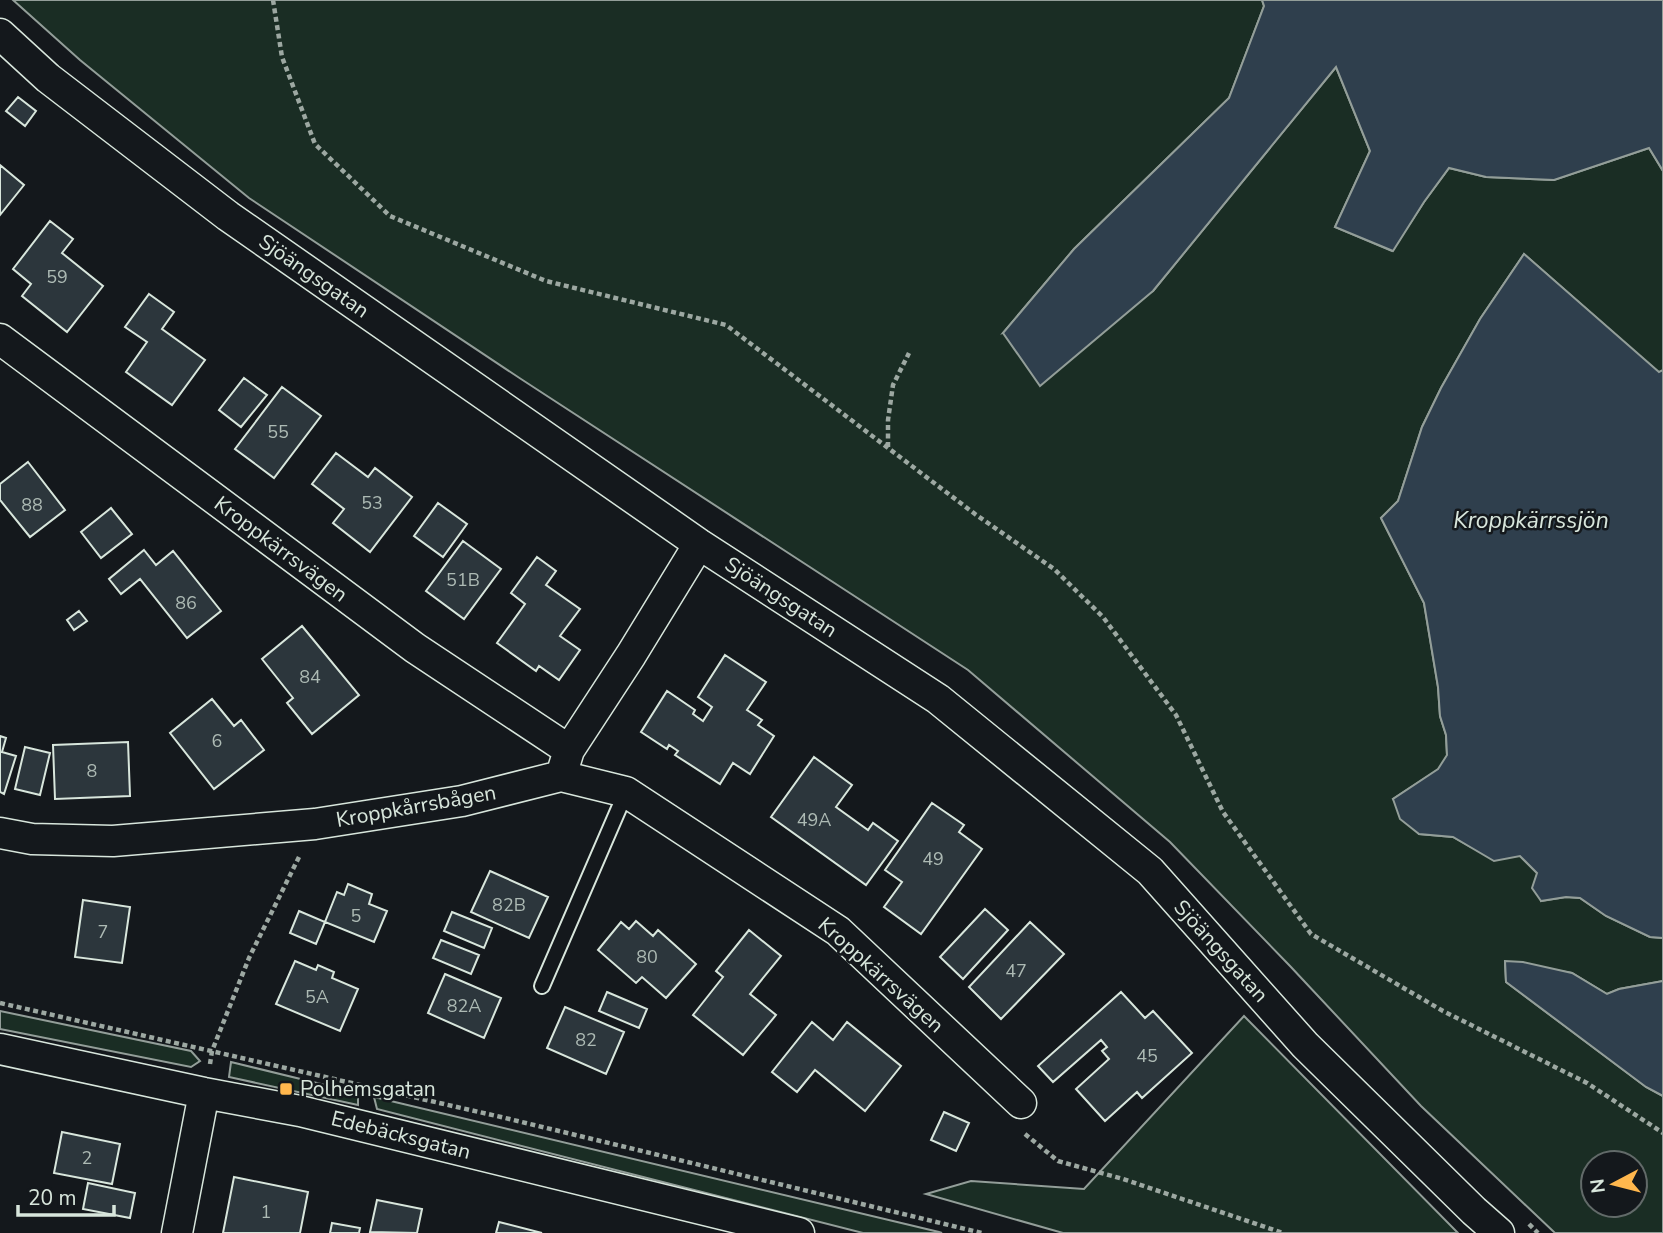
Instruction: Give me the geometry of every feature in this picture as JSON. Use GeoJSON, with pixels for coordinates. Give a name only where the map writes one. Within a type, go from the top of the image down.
{"type":"FeatureCollection","features":[{"type":"Feature","properties":{"kind":"street","name":"Sjöängsgatan"},"geometry":{"type":"LineString","coordinates":[[0,34],[48,78],[228,216],[699,544],[938,699],[1150,871],[1305,1045],[1499,1233]]}},
{"type":"Feature","properties":{"kind":"street","name":"Kroppkärrsvägen"},"geometry":{"type":"LineString","coordinates":[[0,339],[565,763],[626,792],[838,931],[1021,1103]]}},
{"type":"Feature","properties":{"kind":"street"},"geometry":{"type":"LineString","coordinates":[[565,763],[699,544]]}},
{"type":"Feature","properties":{"kind":"street","name":"Kroppkårrsbågen"},"geometry":{"type":"LineString","coordinates":[[0,834],[32,839],[113,841],[315,824],[463,801],[565,763]]}},
{"type":"Feature","properties":{"kind":"street","name":"Edebäcksgatan"},"geometry":{"type":"LineString","coordinates":[[0,1049],[314,1114],[799,1233]]}},
{"type":"Feature","properties":{"kind":"street"},"geometry":{"type":"LineString","coordinates":[[177,1233],[204,1093]]}},
{"type":"Feature","properties":{"kind":"lane"},"geometry":{"type":"LineString","coordinates":[[542,986],[626,792]]}},
{"type":"Feature","properties":{"kind":"path"},"geometry":{"type":"LineString","coordinates":[[274,0],[282,57],[315,144],[390,216],[546,281],[726,325],[975,514],[1054,569],[1103,617],[1177,715],[1223,812],[1311,934],[1443,1011],[1587,1083],[1663,1133]]}},
{"type":"Feature","properties":{"kind":"path"},"geometry":{"type":"LineString","coordinates":[[888,448],[888,421],[893,385],[909,353]]}},
{"type":"Feature","properties":{"kind":"path"},"geometry":{"type":"LineString","coordinates":[[204,1093],[212,1051],[249,958],[315,824]]}},
{"type":"Feature","properties":{"kind":"path"},"geometry":{"type":"LineString","coordinates":[[0,1003],[501,1117],[982,1233]]}},
{"type":"Feature","properties":{"kind":"path"},"geometry":{"type":"LineString","coordinates":[[1021,1103],[1011,1123],[1058,1161],[1122,1179],[1283,1233]]}},
{"type":"Feature","properties":{"kind":"green space"},"geometry":{"type":"Polygon","coordinates":[[[13,0],[1262,0],[1264,6],[1229,98],[1074,249],[1003,333],[1153,291],[1336,67],[1370,151],[1335,227],[1392,251],[1449,168],[1486,177],[1554,180],[1649,148],[1663,171],[1663,370],[1659,373],[1524,254],[1480,319],[1441,388],[1422,427],[1398,501],[1381,518],[1424,603],[1440,716],[1446,735],[1447,756],[1439,769],[1393,799],[1419,834],[1453,837],[1471,847],[1520,856],[1537,873],[1541,901],[1580,898],[1606,916],[1650,937],[1663,938],[1663,981],[1619,989],[1607,994],[1572,973],[1505,962],[1506,982],[1646,1087],[1663,1096],[1663,1233],[1555,1233],[1421,1106],[1170,842],[968,670],[249,198],[80,60],[13,0]]]}},
{"type":"Feature","properties":{"kind":"green space"},"geometry":{"type":"Polygon","coordinates":[[[0,1011],[191,1051],[200,1061],[191,1067],[0,1029],[0,1011]]]}},
{"type":"Feature","properties":{"kind":"green space"},"geometry":{"type":"Polygon","coordinates":[[[1244,1016],[1458,1233],[1063,1233],[926,1194],[971,1181],[1084,1189],[1244,1016]]]}},
{"type":"Feature","properties":{"kind":"green space"},"geometry":{"type":"Polygon","coordinates":[[[231,1062],[358,1093],[358,1105],[229,1077],[231,1062]]]}},
{"type":"Feature","properties":{"kind":"green space"},"geometry":{"type":"Polygon","coordinates":[[[374,1097],[942,1233],[863,1233],[377,1109],[374,1097]]]}},
{"type":"Feature","properties":{"kind":"water"},"geometry":{"type":"Polygon","coordinates":[[[1262,0],[1663,0],[1663,171],[1649,148],[1554,180],[1486,177],[1449,168],[1393,251],[1335,227],[1370,151],[1336,67],[1153,291],[1040,386],[1003,333],[1074,249],[1229,98],[1264,6],[1262,0]]]}},
{"type":"Feature","properties":{"kind":"water","name":"Kroppkärrssjön"},"geometry":{"type":"Polygon","coordinates":[[[1524,254],[1659,372],[1663,370],[1663,938],[1650,937],[1606,916],[1580,898],[1541,901],[1532,888],[1537,873],[1520,856],[1494,861],[1453,837],[1419,834],[1400,819],[1393,799],[1438,769],[1447,755],[1424,603],[1381,518],[1398,501],[1422,427],[1441,388],[1480,319],[1524,254]]]}},
{"type":"Feature","properties":{"kind":"water"},"geometry":{"type":"Polygon","coordinates":[[[1505,961],[1523,962],[1572,973],[1607,994],[1619,989],[1663,981],[1663,1096],[1646,1087],[1506,982],[1505,961]]]}},
{"type":"Feature","properties":{"kind":"building"},"geometry":{"type":"Polygon","coordinates":[[[18,97],[36,111],[25,126],[6,111],[18,97]]]}},
{"type":"Feature","properties":{"kind":"building"},"geometry":{"type":"Polygon","coordinates":[[[0,165],[24,185],[0,215],[0,165]]]}},
{"type":"Feature","properties":{"kind":"building"},"geometry":{"type":"Polygon","coordinates":[[[50,221],[73,239],[62,253],[103,286],[67,332],[22,296],[31,284],[13,269],[50,221]]]}},
{"type":"Feature","properties":{"kind":"building"},"geometry":{"type":"Polygon","coordinates":[[[149,294],[174,312],[162,329],[205,360],[172,405],[126,372],[147,342],[125,327],[149,294]]]}},
{"type":"Feature","properties":{"kind":"building"},"geometry":{"type":"Polygon","coordinates":[[[244,378],[267,395],[241,427],[219,410],[244,378]]]}},
{"type":"Feature","properties":{"kind":"building"},"geometry":{"type":"Polygon","coordinates":[[[282,387],[321,416],[274,478],[235,449],[282,387]]]}},
{"type":"Feature","properties":{"kind":"building"},"geometry":{"type":"Polygon","coordinates":[[[336,453],[368,477],[375,468],[412,497],[370,552],[333,523],[344,509],[312,484],[336,453]]]}},
{"type":"Feature","properties":{"kind":"building"},"geometry":{"type":"Polygon","coordinates":[[[28,462],[65,510],[30,537],[0,500],[0,484],[28,462]]]}},
{"type":"Feature","properties":{"kind":"building"},"geometry":{"type":"Polygon","coordinates":[[[438,503],[467,524],[443,557],[414,536],[438,503]]]}},
{"type":"Feature","properties":{"kind":"building"},"geometry":{"type":"Polygon","coordinates":[[[111,508],[132,534],[101,558],[81,532],[111,508]]]}},
{"type":"Feature","properties":{"kind":"building"},"geometry":{"type":"Polygon","coordinates":[[[463,541],[501,569],[464,619],[426,591],[463,541]]]}},
{"type":"Feature","properties":{"kind":"building"},"geometry":{"type":"Polygon","coordinates":[[[144,550],[156,565],[173,551],[221,611],[187,638],[140,579],[121,594],[109,579],[144,550]]]}},
{"type":"Feature","properties":{"kind":"building"},"geometry":{"type":"Polygon","coordinates":[[[537,557],[556,571],[546,585],[580,609],[560,636],[580,650],[559,680],[539,666],[536,671],[497,643],[525,604],[511,593],[537,557]]]}},
{"type":"Feature","properties":{"kind":"building"},"geometry":{"type":"Polygon","coordinates":[[[79,611],[87,621],[74,630],[67,620],[79,611]]]}},
{"type":"Feature","properties":{"kind":"building"},"geometry":{"type":"Polygon","coordinates":[[[302,626],[359,695],[312,734],[287,703],[293,698],[262,659],[302,626]]]}},
{"type":"Feature","properties":{"kind":"building"},"geometry":{"type":"Polygon","coordinates":[[[725,655],[766,682],[747,710],[762,720],[758,725],[774,736],[750,774],[733,763],[720,784],[675,755],[678,751],[669,745],[667,749],[641,732],[667,691],[695,710],[693,714],[703,721],[712,707],[698,697],[725,655]]]}},
{"type":"Feature","properties":{"kind":"building"},"geometry":{"type":"Polygon","coordinates":[[[212,699],[234,726],[241,720],[264,750],[214,789],[170,733],[212,699]]]}},
{"type":"Feature","properties":{"kind":"building"},"geometry":{"type":"Polygon","coordinates":[[[0,736],[6,738],[2,752],[16,756],[4,794],[0,792],[0,736]]]}},
{"type":"Feature","properties":{"kind":"building"},"geometry":{"type":"Polygon","coordinates":[[[128,742],[130,796],[55,799],[53,745],[128,742]]]}},
{"type":"Feature","properties":{"kind":"building"},"geometry":{"type":"Polygon","coordinates":[[[25,747],[50,753],[40,795],[15,789],[25,747]]]}},
{"type":"Feature","properties":{"kind":"building"},"geometry":{"type":"Polygon","coordinates":[[[814,757],[852,785],[836,807],[868,830],[873,823],[898,841],[866,885],[771,817],[814,757]]]}},
{"type":"Feature","properties":{"kind":"building"},"geometry":{"type":"Polygon","coordinates":[[[932,803],[964,825],[959,832],[982,849],[921,934],[884,907],[902,882],[885,870],[932,803]]]}},
{"type":"Feature","properties":{"kind":"building"},"geometry":{"type":"Polygon","coordinates":[[[490,871],[548,897],[529,938],[471,912],[490,871]]]}},
{"type":"Feature","properties":{"kind":"building"},"geometry":{"type":"Polygon","coordinates":[[[348,884],[372,894],[369,904],[387,911],[374,942],[325,922],[337,892],[344,895],[348,884]]]}},
{"type":"Feature","properties":{"kind":"building"},"geometry":{"type":"Polygon","coordinates":[[[83,900],[130,907],[122,963],[75,957],[83,900]]]}},
{"type":"Feature","properties":{"kind":"building"},"geometry":{"type":"Polygon","coordinates":[[[985,909],[1008,930],[963,979],[940,957],[985,909]]]}},
{"type":"Feature","properties":{"kind":"building"},"geometry":{"type":"Polygon","coordinates":[[[299,911],[325,922],[316,944],[290,933],[299,911]]]}},
{"type":"Feature","properties":{"kind":"building"},"geometry":{"type":"Polygon","coordinates":[[[452,912],[492,928],[484,948],[444,931],[452,912]]]}},
{"type":"Feature","properties":{"kind":"building"},"geometry":{"type":"Polygon","coordinates":[[[636,921],[653,936],[658,930],[696,964],[666,998],[642,977],[636,983],[598,950],[621,922],[629,929],[636,921]]]}},
{"type":"Feature","properties":{"kind":"building"},"geometry":{"type":"Polygon","coordinates":[[[1030,922],[1064,954],[1001,1019],[969,987],[1030,922]]]}},
{"type":"Feature","properties":{"kind":"building"},"geometry":{"type":"Polygon","coordinates":[[[749,930],[781,956],[750,994],[776,1015],[743,1055],[693,1015],[723,977],[716,971],[749,930]]]}},
{"type":"Feature","properties":{"kind":"building"},"geometry":{"type":"Polygon","coordinates":[[[441,940],[479,955],[471,974],[433,958],[441,940]]]}},
{"type":"Feature","properties":{"kind":"building"},"geometry":{"type":"Polygon","coordinates":[[[295,961],[316,970],[318,965],[334,972],[332,978],[358,989],[340,1031],[276,1004],[295,961]]]}},
{"type":"Feature","properties":{"kind":"building"},"geometry":{"type":"Polygon","coordinates":[[[445,974],[501,998],[484,1038],[428,1013],[445,974]]]}},
{"type":"Feature","properties":{"kind":"building"},"geometry":{"type":"Polygon","coordinates":[[[607,992],[647,1009],[639,1028],[599,1011],[607,992]]]}},
{"type":"Feature","properties":{"kind":"building"},"geometry":{"type":"Polygon","coordinates":[[[1121,992],[1145,1018],[1153,1011],[1192,1053],[1142,1098],[1137,1092],[1105,1121],[1076,1089],[1109,1059],[1102,1051],[1107,1047],[1101,1040],[1053,1082],[1038,1066],[1121,992]]]}},
{"type":"Feature","properties":{"kind":"building"},"geometry":{"type":"Polygon","coordinates":[[[565,1007],[624,1032],[606,1074],[547,1048],[565,1007]]]}},
{"type":"Feature","properties":{"kind":"building"},"geometry":{"type":"Polygon","coordinates":[[[812,1022],[833,1040],[847,1022],[901,1066],[865,1111],[815,1070],[797,1092],[772,1072],[812,1022]]]}},
{"type":"Feature","properties":{"kind":"building"},"geometry":{"type":"Polygon","coordinates":[[[944,1112],[969,1123],[956,1151],[931,1140],[944,1112]]]}},
{"type":"Feature","properties":{"kind":"building"},"geometry":{"type":"Polygon","coordinates":[[[62,1132],[120,1144],[112,1184],[54,1173],[62,1132]]]}},
{"type":"Feature","properties":{"kind":"building"},"geometry":{"type":"Polygon","coordinates":[[[234,1177],[308,1192],[300,1233],[223,1233],[234,1177]]]}},
{"type":"Feature","properties":{"kind":"building"},"geometry":{"type":"Polygon","coordinates":[[[88,1183],[135,1193],[130,1218],[83,1209],[88,1183]]]}},
{"type":"Feature","properties":{"kind":"building"},"geometry":{"type":"Polygon","coordinates":[[[377,1200],[422,1209],[417,1233],[370,1232],[377,1200]]]}},
{"type":"Feature","properties":{"kind":"building"},"geometry":{"type":"Polygon","coordinates":[[[499,1222],[542,1233],[496,1233],[499,1222]]]}},
{"type":"Feature","properties":{"kind":"building"},"geometry":{"type":"Polygon","coordinates":[[[332,1223],[360,1228],[359,1233],[330,1233],[332,1223]]]}},
{"type":"Feature","properties":{"kind":"place","name":"Polhemsgatan"},"geometry":{"type":"Point","coordinates":[286,1089]}}]}
